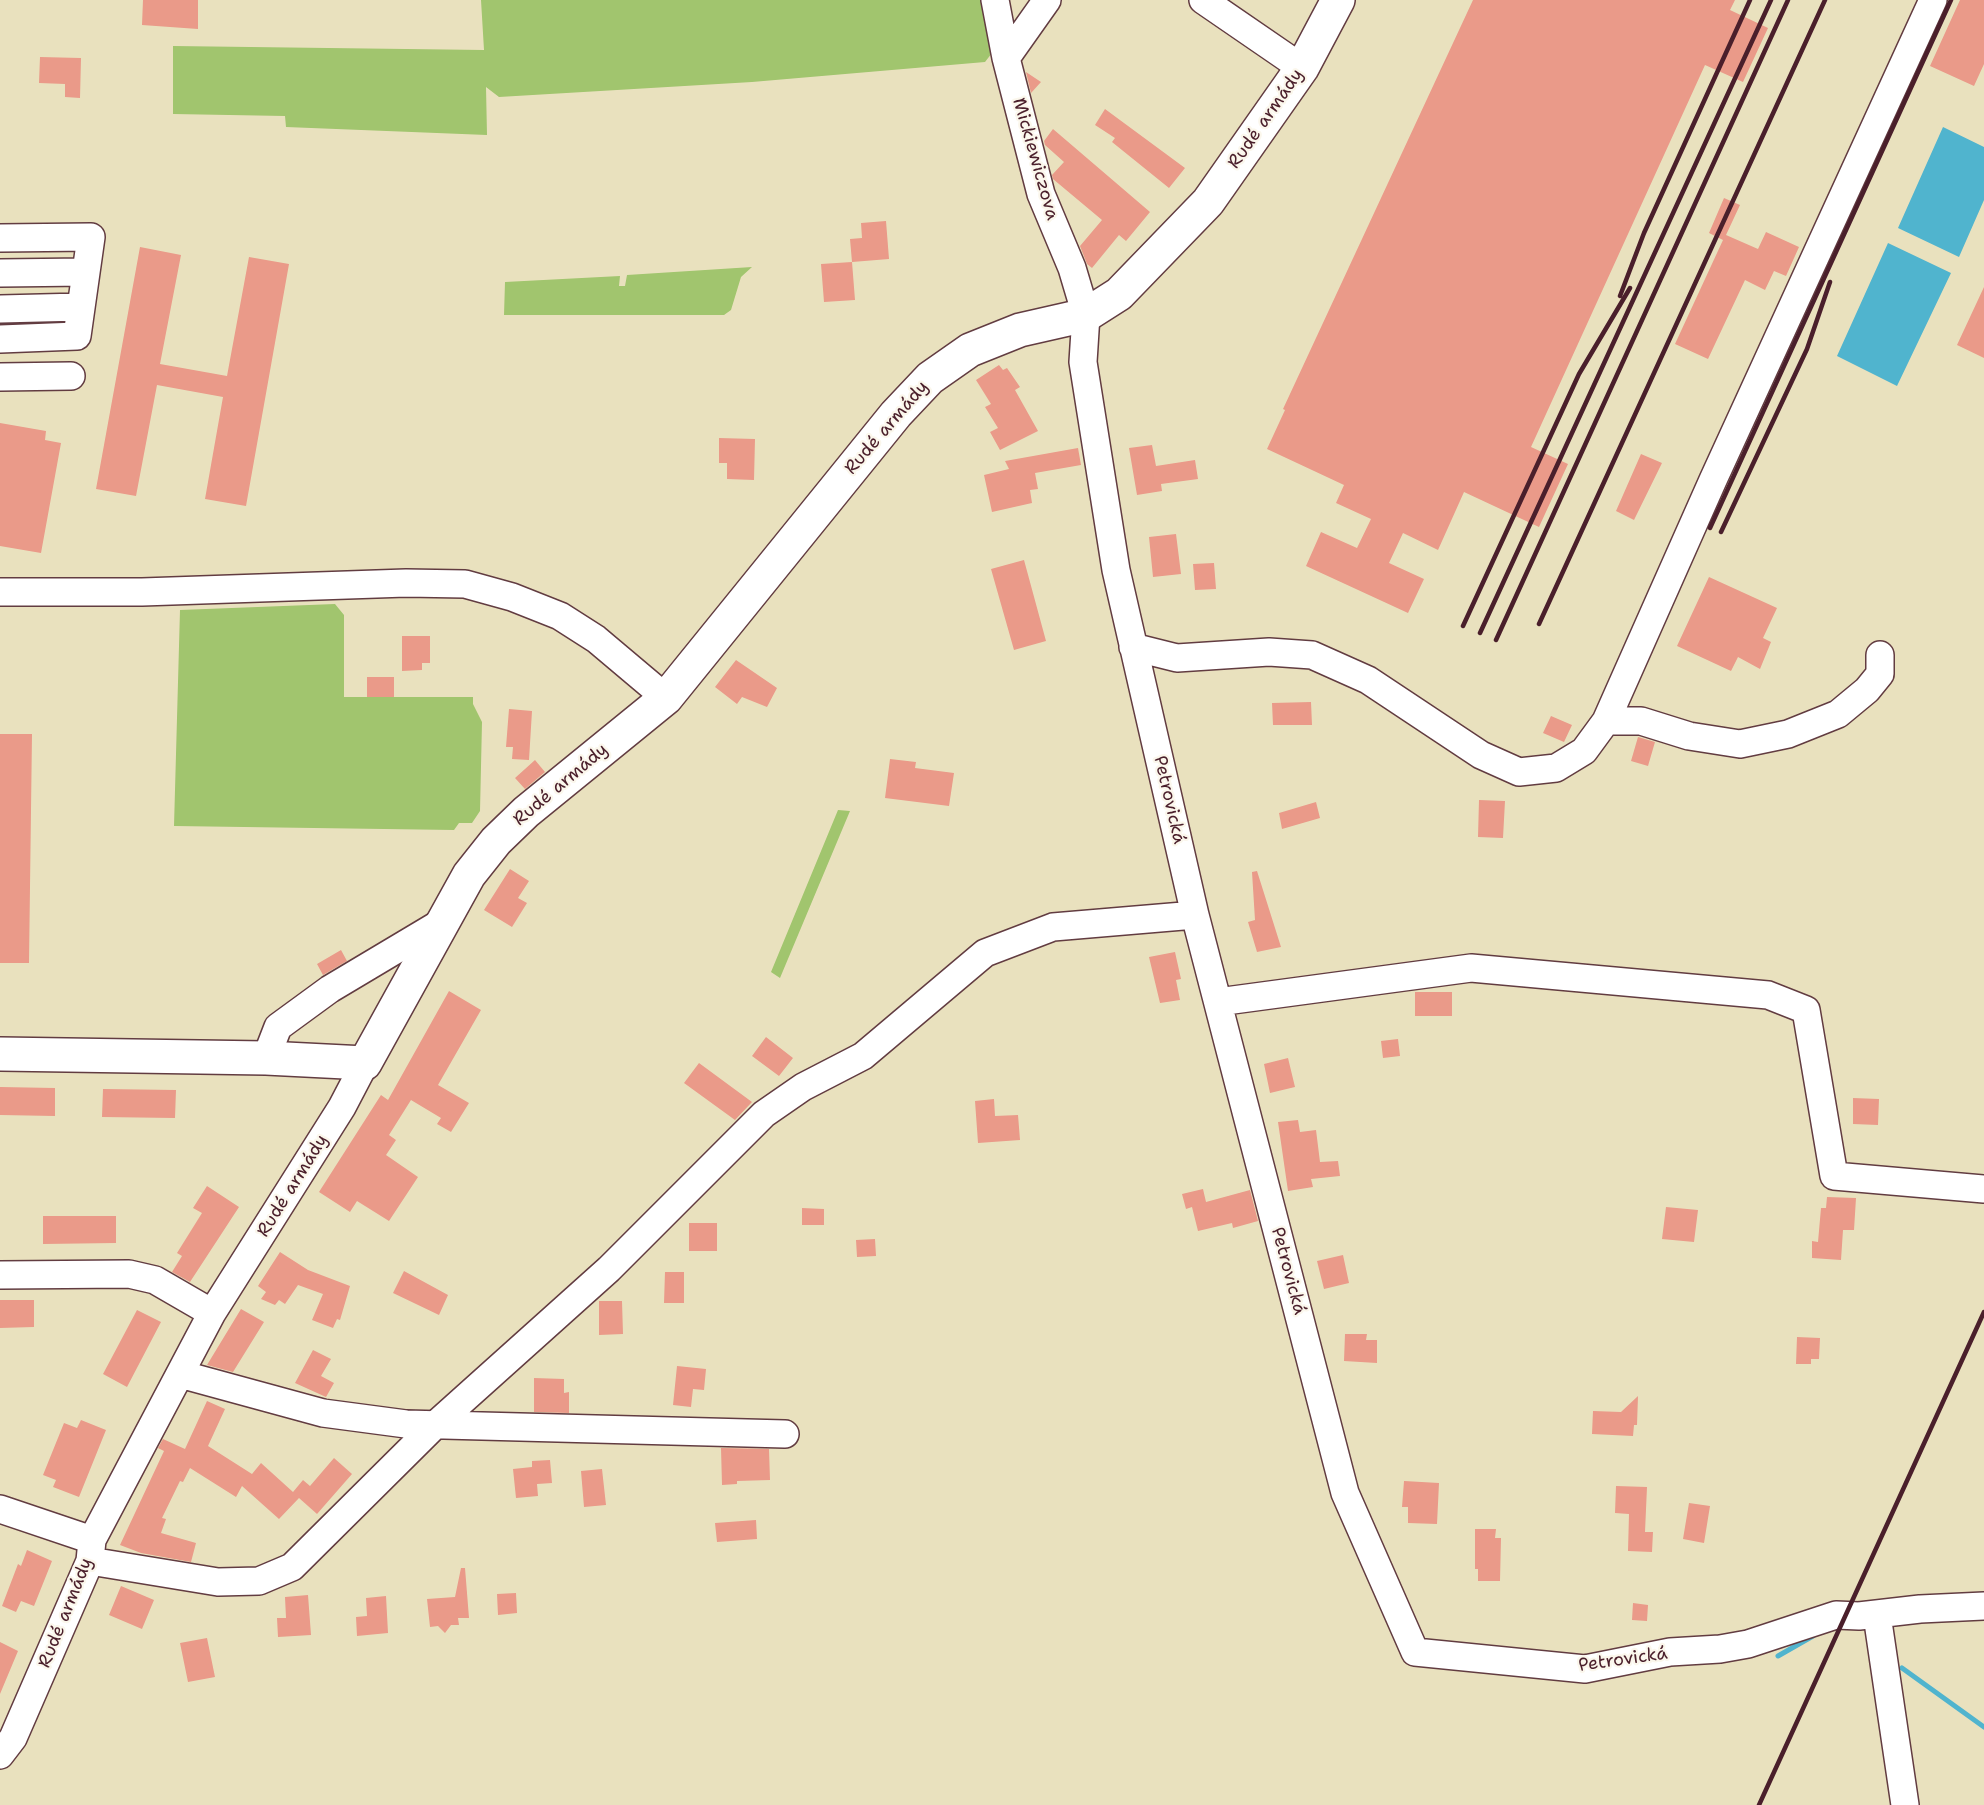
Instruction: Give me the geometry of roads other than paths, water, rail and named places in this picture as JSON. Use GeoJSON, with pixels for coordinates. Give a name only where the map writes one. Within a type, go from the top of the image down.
{"type":"FeatureCollection","features":[{"type":"Feature","properties":{"kind":"main road","name":"Rudé armády"},"geometry":{"type":"LineString","coordinates":[[365,1063],[469,875],[526,812],[666,698],[896,414],[930,378],[970,350],[1020,330],[1086,315],[1119,294],[1208,202],[1302,68],[1338,0]]}},
{"type":"Feature","properties":{"kind":"main road"},"geometry":{"type":"LineString","coordinates":[[0,1054],[266,1058],[365,1063]]}},
{"type":"Feature","properties":{"kind":"street","name":"Mickiewiczova"},"geometry":{"type":"LineString","coordinates":[[995,0],[1006,58],[1041,194],[1072,268],[1086,315]]}},
{"type":"Feature","properties":{"kind":"street"},"geometry":{"type":"LineString","coordinates":[[1006,58],[1047,0]]}},
{"type":"Feature","properties":{"kind":"street"},"geometry":{"type":"LineString","coordinates":[[1203,0],[1302,68]]}},
{"type":"Feature","properties":{"kind":"street"},"geometry":{"type":"LineString","coordinates":[[1133,647],[1177,658],[1269,652],[1312,655],[1368,680],[1481,755],[1519,772],[1556,768],[1584,751],[1606,721],[1713,480],[1934,0]]}},
{"type":"Feature","properties":{"kind":"street"},"geometry":{"type":"LineString","coordinates":[[0,238],[91,237],[77,336],[0,339]]}},
{"type":"Feature","properties":{"kind":"street"},"geometry":{"type":"LineString","coordinates":[[0,273],[86,272]]}},
{"type":"Feature","properties":{"kind":"street"},"geometry":{"type":"LineString","coordinates":[[0,309],[81,307]]}},
{"type":"Feature","properties":{"kind":"street","name":"Petrovická"},"geometry":{"type":"LineString","coordinates":[[1086,315],[1083,362],[1116,570],[1196,915],[1345,1493],[1415,1652],[1585,1669],[1670,1652],[1720,1649],[1748,1644],[1836,1615],[1877,1615],[1920,1609],[1984,1606]]}},
{"type":"Feature","properties":{"kind":"street"},"geometry":{"type":"LineString","coordinates":[[0,377],[71,376]]}},
{"type":"Feature","properties":{"kind":"street"},"geometry":{"type":"LineString","coordinates":[[0,592],[142,592],[406,583],[465,584],[512,597],[560,616],[596,639],[666,698]]}},
{"type":"Feature","properties":{"kind":"street"},"geometry":{"type":"LineString","coordinates":[[1606,721],[1641,721],[1689,736],[1740,744],[1788,734],[1838,714],[1867,690],[1880,674],[1881,655]]}},
{"type":"Feature","properties":{"kind":"street"},"geometry":{"type":"LineString","coordinates":[[0,1509],[91,1550],[218,1582],[259,1581],[292,1567],[434,1426],[609,1269],[764,1114],[803,1087],[863,1056],[985,953],[1053,927],[1196,915]]}},
{"type":"Feature","properties":{"kind":"street"},"geometry":{"type":"LineString","coordinates":[[266,1058],[278,1027],[330,989],[444,921]]}},
{"type":"Feature","properties":{"kind":"street"},"geometry":{"type":"LineString","coordinates":[[1218,1002],[1471,969],[1768,995],[1806,1010],[1834,1176],[1984,1189]]}},
{"type":"Feature","properties":{"kind":"street","name":"Rudé armády"},"geometry":{"type":"LineString","coordinates":[[0,1755],[14,1737],[91,1550],[212,1313],[298,1179],[342,1107],[365,1063]]}},
{"type":"Feature","properties":{"kind":"street"},"geometry":{"type":"LineString","coordinates":[[0,1275],[129,1274],[155,1280],[212,1313]]}},
{"type":"Feature","properties":{"kind":"street"},"geometry":{"type":"LineString","coordinates":[[180,1374],[323,1413],[434,1426],[785,1434]]}},
{"type":"Feature","properties":{"kind":"street"},"geometry":{"type":"LineString","coordinates":[[1877,1615],[1905,1805]]}},
{"type":"Feature","properties":{"kind":"water"},"geometry":{"type":"Polygon","coordinates":[[[1943,127],[1984,147],[1984,200],[1959,257],[1898,228],[1943,127]]]}},
{"type":"Feature","properties":{"kind":"water"},"geometry":{"type":"Polygon","coordinates":[[[1888,243],[1951,273],[1897,386],[1837,356],[1888,243]]]}},
{"type":"Feature","properties":{"kind":"waterway"},"geometry":{"type":"LineString","coordinates":[[1778,1656],[1813,1636]]}},
{"type":"Feature","properties":{"kind":"waterway"},"geometry":{"type":"LineString","coordinates":[[1902,1668],[1984,1727]]}},
{"type":"Feature","properties":{"kind":"railway"},"geometry":{"type":"LineString","coordinates":[[1620,296],[1644,233],[1750,0]]}},
{"type":"Feature","properties":{"kind":"railway"},"geometry":{"type":"LineString","coordinates":[[1480,633],[1771,0]]}},
{"type":"Feature","properties":{"kind":"railway"},"geometry":{"type":"LineString","coordinates":[[1496,640],[1788,0]]}},
{"type":"Feature","properties":{"kind":"railway"},"geometry":{"type":"LineString","coordinates":[[1539,624],[1825,0]]}},
{"type":"Feature","properties":{"kind":"railway"},"geometry":{"type":"LineString","coordinates":[[1710,528],[1951,0]]}},
{"type":"Feature","properties":{"kind":"railway"},"geometry":{"type":"LineString","coordinates":[[1721,532],[1807,349],[1830,282]]}},
{"type":"Feature","properties":{"kind":"railway"},"geometry":{"type":"LineString","coordinates":[[1463,626],[1579,374],[1630,288]]}},
{"type":"Feature","properties":{"kind":"railway"},"geometry":{"type":"LineString","coordinates":[[1759,1805],[1984,1312]]}}]}
